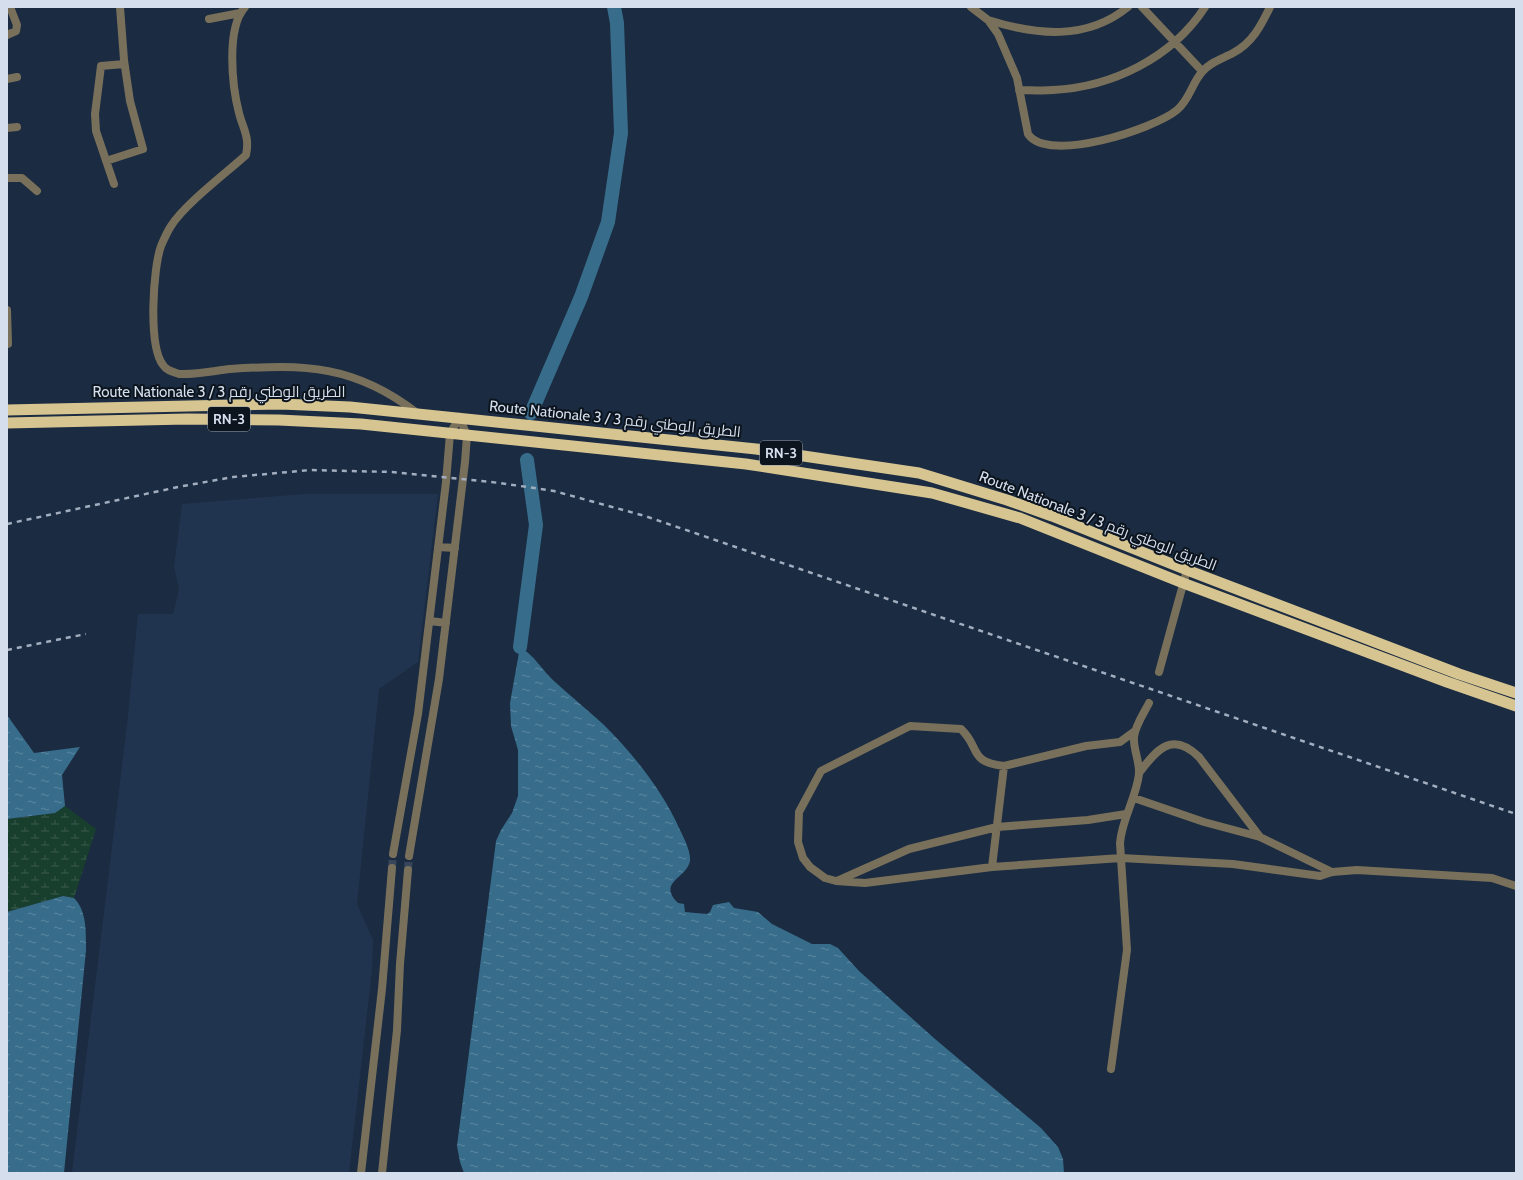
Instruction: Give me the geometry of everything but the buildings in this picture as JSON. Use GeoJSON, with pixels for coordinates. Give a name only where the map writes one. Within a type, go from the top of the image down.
{"type":"FeatureCollection","features":[{"type":"Feature","properties":{"kind":"highway","name":"Route Nationale 3 / الطريق الوطني رقم 3"},"geometry":{"type":"LineString","coordinates":[[7,410],[281,404],[350,406],[756,449],[919,473],[1007,500],[1052,516],[1187,570],[1459,674],[1516,693]]}},
{"type":"Feature","properties":{"kind":"highway"},"geometry":{"type":"LineString","coordinates":[[82,408],[82,421]]}},
{"type":"Feature","properties":{"kind":"highway","name":"Route Nationale 3 / الطريق الوطني رقم 3"},"geometry":{"type":"LineString","coordinates":[[7,423],[187,419],[279,420],[361,424],[746,464],[932,493],[1020,518],[1183,584],[1516,706]]}},
{"type":"Feature","properties":{"kind":"street"},"geometry":{"type":"LineString","coordinates":[[7,35],[16,31],[17,25],[10,7]]}},
{"type":"Feature","properties":{"kind":"street"},"geometry":{"type":"LineString","coordinates":[[106,161],[143,149],[130,101],[124,64],[120,7]]}},
{"type":"Feature","properties":{"kind":"street"},"geometry":{"type":"LineString","coordinates":[[971,7],[988,20],[998,34],[1012,66],[1019,90],[1026,130],[1033,140],[1044,145],[1075,144],[1120,136],[1164,118],[1182,105],[1202,71],[1212,63],[1239,49],[1252,39],[1270,7]]}},
{"type":"Feature","properties":{"kind":"street"},"geometry":{"type":"LineString","coordinates":[[988,20],[1024,30],[1064,32],[1083,30],[1102,23],[1128,7]]}},
{"type":"Feature","properties":{"kind":"street"},"geometry":{"type":"LineString","coordinates":[[1142,7],[1202,71]]}},
{"type":"Feature","properties":{"kind":"street"},"geometry":{"type":"LineString","coordinates":[[1019,90],[1060,89],[1086,86],[1118,76],[1149,61],[1176,42],[1196,20],[1205,7]]}},
{"type":"Feature","properties":{"kind":"street"},"geometry":{"type":"LineString","coordinates":[[209,19],[244,9]]}},
{"type":"Feature","properties":{"kind":"street"},"geometry":{"type":"LineString","coordinates":[[244,9],[233,48],[233,85],[248,144],[246,155],[191,204],[171,226],[161,246],[157,264],[154,318],[155,342],[160,360],[164,367],[179,374],[286,367],[315,368],[340,373],[378,386],[396,397],[416,413]]}},
{"type":"Feature","properties":{"kind":"street"},"geometry":{"type":"LineString","coordinates":[[114,184],[98,140],[95,114],[101,66],[124,64]]}},
{"type":"Feature","properties":{"kind":"street"},"geometry":{"type":"LineString","coordinates":[[7,79],[18,77]]}},
{"type":"Feature","properties":{"kind":"street"},"geometry":{"type":"LineString","coordinates":[[7,128],[16,127]]}},
{"type":"Feature","properties":{"kind":"street"},"geometry":{"type":"LineString","coordinates":[[7,178],[22,178],[37,191]]}},
{"type":"Feature","properties":{"kind":"street"},"geometry":{"type":"LineString","coordinates":[[7,310],[8,344]]}},
{"type":"Feature","properties":{"kind":"street"},"geometry":{"type":"LineString","coordinates":[[393,854],[418,714],[446,482],[450,434],[459,418]]}},
{"type":"Feature","properties":{"kind":"street"},"geometry":{"type":"LineString","coordinates":[[409,856],[433,717],[455,548],[467,435],[459,418]]}},
{"type":"Feature","properties":{"kind":"street"},"geometry":{"type":"LineString","coordinates":[[438,547],[455,548]]}},
{"type":"Feature","properties":{"kind":"street"},"geometry":{"type":"LineString","coordinates":[[1159,672],[1187,570]]}},
{"type":"Feature","properties":{"kind":"street"},"geometry":{"type":"LineString","coordinates":[[430,620],[446,623]]}},
{"type":"Feature","properties":{"kind":"street"},"geometry":{"type":"LineString","coordinates":[[1111,1069],[1126,950],[1121,858],[1121,828],[1134,798],[1139,773],[1134,739],[1135,731],[1149,703]]}},
{"type":"Feature","properties":{"kind":"street"},"geometry":{"type":"LineString","coordinates":[[418,714],[433,717]]}},
{"type":"Feature","properties":{"kind":"street"},"geometry":{"type":"LineString","coordinates":[[1135,731],[1120,742],[1086,746],[1004,766],[991,764],[981,760],[961,729],[910,726],[821,771],[799,812],[798,842],[803,858],[810,867],[825,878],[836,881],[865,883],[992,867],[1121,858],[1233,864],[1320,876],[1332,872],[1357,870],[1492,878],[1516,886]]}},
{"type":"Feature","properties":{"kind":"street"},"geometry":{"type":"LineString","coordinates":[[1139,773],[1154,754],[1164,746],[1176,744],[1189,747],[1199,757],[1260,838]]}},
{"type":"Feature","properties":{"kind":"street"},"geometry":{"type":"LineString","coordinates":[[992,867],[1004,766]]}},
{"type":"Feature","properties":{"kind":"street"},"geometry":{"type":"LineString","coordinates":[[1134,798],[1204,822],[1260,838],[1332,872]]}},
{"type":"Feature","properties":{"kind":"street"},"geometry":{"type":"LineString","coordinates":[[836,881],[910,849],[997,827],[1088,820],[1126,814]]}},
{"type":"Feature","properties":{"kind":"street"},"geometry":{"type":"LineString","coordinates":[[361,1173],[382,989],[392,868]]}},
{"type":"Feature","properties":{"kind":"street"},"geometry":{"type":"LineString","coordinates":[[382,1173],[397,1030],[400,964],[408,870]]}},
{"type":"Feature","properties":{"kind":"shaded area"},"geometry":{"type":"Polygon","coordinates":[[[304,494],[438,494],[418,662],[379,689],[357,904],[373,940],[372,970],[349,1173],[72,1173],[127,725],[138,614],[173,614],[179,589],[174,567],[182,504],[304,494]]]}},
{"type":"Feature","properties":{"kind":"green space"},"geometry":{"type":"Polygon","coordinates":[[[65,806],[96,829],[74,898],[63,896],[7,912],[7,819],[55,813],[65,806]]]}},
{"type":"Feature","properties":{"kind":"water"},"geometry":{"type":"Polygon","coordinates":[[[520,647],[534,658],[554,681],[604,725],[637,761],[665,801],[687,845],[689,853],[690,861],[687,867],[672,885],[670,890],[672,896],[678,903],[684,904],[685,912],[707,914],[710,912],[713,905],[729,902],[734,908],[758,912],[772,924],[812,944],[830,944],[838,948],[859,971],[935,1039],[1041,1128],[1058,1147],[1063,1159],[1064,1173],[464,1173],[457,1146],[496,841],[512,813],[518,796],[518,750],[511,726],[510,703],[520,647]]]}},
{"type":"Feature","properties":{"kind":"water"},"geometry":{"type":"Polygon","coordinates":[[[7,715],[34,753],[80,747],[62,775],[65,806],[55,813],[7,819],[7,715]]]}},
{"type":"Feature","properties":{"kind":"water"},"geometry":{"type":"Polygon","coordinates":[[[63,896],[74,898],[78,903],[84,916],[86,930],[86,950],[64,1173],[7,1173],[7,912],[63,896]]]}},
{"type":"Feature","properties":{"kind":"waterway"},"geometry":{"type":"LineString","coordinates":[[531,413],[581,297],[608,222],[621,133],[617,23],[614,7]]}},
{"type":"Feature","properties":{"kind":"waterway"},"geometry":{"type":"LineString","coordinates":[[520,647],[536,525],[527,460]]}},
{"type":"Feature","properties":{"kind":"tunnel"},"geometry":{"type":"LineString","coordinates":[[392,868],[393,854]]}},
{"type":"Feature","properties":{"kind":"tunnel"},"geometry":{"type":"LineString","coordinates":[[408,870],[409,856]]}},
{"type":"Feature","properties":{"kind":"railway"},"geometry":{"type":"LineString","coordinates":[[7,524],[178,487],[233,477],[311,470],[392,472],[500,483],[554,491],[645,516],[1516,814]]}},
{"type":"Feature","properties":{"kind":"railway"},"geometry":{"type":"LineString","coordinates":[[7,650],[86,634]]}}]}
